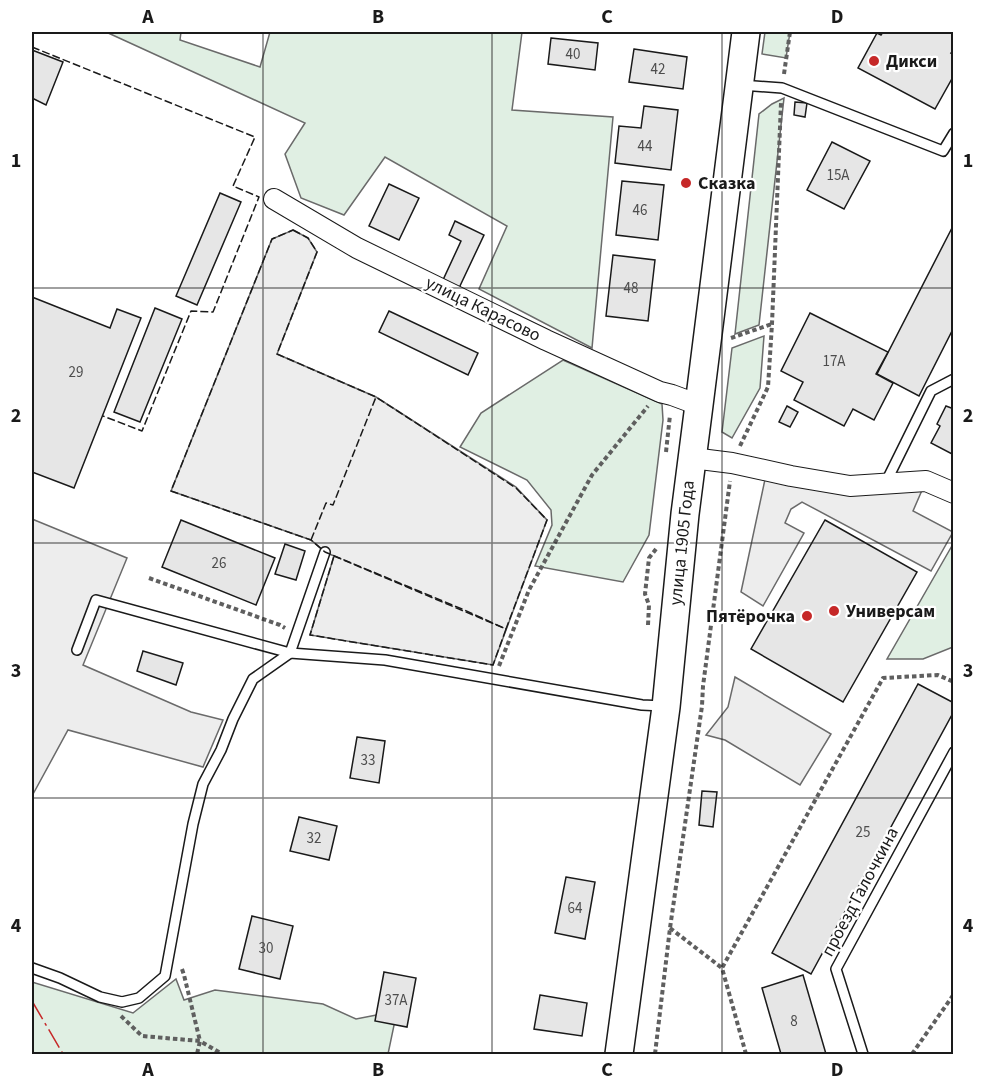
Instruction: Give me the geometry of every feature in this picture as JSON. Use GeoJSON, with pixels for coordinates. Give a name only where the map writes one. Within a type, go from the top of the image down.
{"type":"FeatureCollection","features":[{"type":"Feature","properties":{"kind":"street","name":"улица 1905 Года"},"geometry":{"type":"LineString","coordinates":[[619,1054],[666,707],[685,514],[746,32]]}},
{"type":"Feature","properties":{"kind":"street","name":"улица Карасово"},"geometry":{"type":"LineString","coordinates":[[274,199],[357,248],[546,340],[660,392],[699,405]]}},
{"type":"Feature","properties":{"kind":"street"},"geometry":{"type":"LineString","coordinates":[[692,458],[732,463],[850,486],[926,481],[954,493]]}},
{"type":"Feature","properties":{"kind":"lane"},"geometry":{"type":"LineString","coordinates":[[739,85],[782,88],[944,151],[954,134]]}},
{"type":"Feature","properties":{"kind":"lane"},"geometry":{"type":"LineString","coordinates":[[885,485],[931,391],[954,379]]}},
{"type":"Feature","properties":{"kind":"lane"},"geometry":{"type":"LineString","coordinates":[[32,968],[100,997],[122,1002],[139,998],[165,976],[193,824],[204,784],[253,679],[290,653],[325,552]]}},
{"type":"Feature","properties":{"kind":"lane"},"geometry":{"type":"LineString","coordinates":[[77,650],[96,600],[290,653],[385,660],[642,705],[666,707]]}},
{"type":"Feature","properties":{"kind":"lane","name":"проезд Галочкина"},"geometry":{"type":"LineString","coordinates":[[863,1054],[836,969],[954,752]]}},
{"type":"Feature","properties":{"kind":"path"},"geometry":{"type":"LineString","coordinates":[[655,1054],[732,463],[768,387],[782,88],[790,32]]}},
{"type":"Feature","properties":{"kind":"path"},"geometry":{"type":"LineString","coordinates":[[497,670],[529,590],[592,476],[660,392]]}},
{"type":"Feature","properties":{"kind":"path"},"geometry":{"type":"LineString","coordinates":[[722,968],[883,678],[938,675],[954,682]]}},
{"type":"Feature","properties":{"kind":"path"},"geometry":{"type":"LineString","coordinates":[[670,928],[722,968],[746,1054]]}},
{"type":"Feature","properties":{"kind":"path"},"geometry":{"type":"LineString","coordinates":[[171,943],[184,975],[200,1041],[197,1054]]}},
{"type":"Feature","properties":{"kind":"path"},"geometry":{"type":"LineString","coordinates":[[912,1054],[954,994]]}},
{"type":"Feature","properties":{"kind":"path"},"geometry":{"type":"LineString","coordinates":[[100,997],[142,1036],[200,1041],[222,1054]]}},
{"type":"Feature","properties":{"kind":"green space"},"geometry":{"type":"Polygon","coordinates":[[[106,32],[181,32],[180,40],[260,67],[270,32],[522,32],[512,110],[613,117],[592,348],[479,289],[507,226],[385,157],[344,215],[301,198],[285,154],[305,123],[106,32]]]}},
{"type":"Feature","properties":{"kind":"green space"},"geometry":{"type":"Polygon","coordinates":[[[765,32],[790,32],[786,58],[762,54],[765,32]]]}},
{"type":"Feature","properties":{"kind":"green space"},"geometry":{"type":"Polygon","coordinates":[[[784,98],[759,325],[735,334],[759,114],[784,98]]]}},
{"type":"Feature","properties":{"kind":"green space"},"geometry":{"type":"Polygon","coordinates":[[[764,336],[760,388],[732,438],[722,432],[732,348],[764,336]]]}},
{"type":"Feature","properties":{"kind":"green space"},"geometry":{"type":"Polygon","coordinates":[[[563,360],[662,404],[663,420],[649,535],[623,582],[535,566],[552,525],[551,510],[527,480],[460,447],[481,413],[563,360]]]}},
{"type":"Feature","properties":{"kind":"green space"},"geometry":{"type":"Polygon","coordinates":[[[953,544],[953,647],[923,659],[887,659],[953,544]]]}},
{"type":"Feature","properties":{"kind":"green space"},"geometry":{"type":"Polygon","coordinates":[[[176,979],[184,1000],[215,990],[323,1004],[356,1019],[397,1011],[388,1054],[32,1054],[32,982],[133,1013],[176,979]]]}},
{"type":"Feature","properties":{"kind":"shaded area"},"geometry":{"type":"Polygon","coordinates":[[[293,230],[308,238],[317,252],[277,354],[376,397],[516,487],[547,520],[493,665],[310,635],[334,556],[325,552],[311,540],[171,491],[272,239],[293,230]]]}},
{"type":"Feature","properties":{"kind":"shaded area"},"geometry":{"type":"Polygon","coordinates":[[[767,470],[791,476],[926,481],[913,511],[953,532],[931,571],[802,502],[791,509],[785,523],[804,533],[763,606],[741,592],[767,470]]]}},
{"type":"Feature","properties":{"kind":"shaded area"},"geometry":{"type":"Polygon","coordinates":[[[32,519],[127,558],[83,665],[191,712],[223,720],[203,767],[68,730],[32,796],[32,519]]]}},
{"type":"Feature","properties":{"kind":"shaded area"},"geometry":{"type":"Polygon","coordinates":[[[735,677],[831,734],[800,785],[725,740],[706,735],[728,707],[735,677]]]}},
{"type":"Feature","properties":{"kind":"building"},"geometry":{"type":"Polygon","coordinates":[[[883,32],[954,32],[954,49],[951,53],[954,54],[954,75],[935,109],[858,68],[877,33],[881,35],[883,32]]]}},
{"type":"Feature","properties":{"kind":"building"},"geometry":{"type":"Polygon","coordinates":[[[551,38],[598,43],[595,70],[548,64],[551,38]]]}},
{"type":"Feature","properties":{"kind":"building"},"geometry":{"type":"Polygon","coordinates":[[[634,49],[687,57],[683,89],[629,82],[634,49]]]}},
{"type":"Feature","properties":{"kind":"building"},"geometry":{"type":"Polygon","coordinates":[[[32,50],[63,62],[46,105],[32,98],[32,50]]]}},
{"type":"Feature","properties":{"kind":"building"},"geometry":{"type":"Polygon","coordinates":[[[795,102],[807,103],[805,117],[794,115],[795,102]]]}},
{"type":"Feature","properties":{"kind":"building"},"geometry":{"type":"Polygon","coordinates":[[[644,106],[678,110],[671,170],[615,163],[619,126],[641,128],[644,106]]]}},
{"type":"Feature","properties":{"kind":"building"},"geometry":{"type":"Polygon","coordinates":[[[832,142],[870,161],[844,209],[807,190],[832,142]]]}},
{"type":"Feature","properties":{"kind":"building"},"geometry":{"type":"Polygon","coordinates":[[[622,181],[664,185],[658,240],[616,235],[622,181]]]}},
{"type":"Feature","properties":{"kind":"building"},"geometry":{"type":"Polygon","coordinates":[[[389,184],[419,198],[399,240],[369,226],[389,184]]]}},
{"type":"Feature","properties":{"kind":"building"},"geometry":{"type":"Polygon","coordinates":[[[220,193],[241,202],[197,305],[176,296],[220,193]]]}},
{"type":"Feature","properties":{"kind":"building"},"geometry":{"type":"Polygon","coordinates":[[[455,221],[484,235],[459,288],[443,280],[461,241],[449,235],[455,221]]]}},
{"type":"Feature","properties":{"kind":"building"},"geometry":{"type":"Polygon","coordinates":[[[954,224],[954,327],[919,396],[877,374],[954,224]]]}},
{"type":"Feature","properties":{"kind":"building"},"geometry":{"type":"Polygon","coordinates":[[[613,255],[655,260],[648,321],[606,316],[613,255]]]}},
{"type":"Feature","properties":{"kind":"building"},"geometry":{"type":"Polygon","coordinates":[[[32,297],[110,328],[117,309],[141,318],[74,488],[32,472],[32,297]]]}},
{"type":"Feature","properties":{"kind":"building"},"geometry":{"type":"Polygon","coordinates":[[[155,308],[182,319],[140,422],[114,412],[155,308]]]}},
{"type":"Feature","properties":{"kind":"building"},"geometry":{"type":"Polygon","coordinates":[[[389,311],[478,353],[468,375],[379,332],[389,311]]]}},
{"type":"Feature","properties":{"kind":"building"},"geometry":{"type":"Polygon","coordinates":[[[810,313],[888,352],[876,374],[893,383],[874,420],[853,409],[844,426],[794,400],[803,382],[781,371],[810,313]]]}},
{"type":"Feature","properties":{"kind":"building"},"geometry":{"type":"Polygon","coordinates":[[[787,406],[798,412],[790,427],[779,422],[787,406]]]}},
{"type":"Feature","properties":{"kind":"building"},"geometry":{"type":"Polygon","coordinates":[[[946,406],[954,409],[954,455],[931,443],[940,426],[937,424],[946,406]]]}},
{"type":"Feature","properties":{"kind":"building"},"geometry":{"type":"Polygon","coordinates":[[[181,520],[275,558],[256,605],[162,567],[181,520]]]}},
{"type":"Feature","properties":{"kind":"building","name":"Универсам"},"geometry":{"type":"Polygon","coordinates":[[[825,520],[917,572],[843,702],[751,649],[825,520]]]}},
{"type":"Feature","properties":{"kind":"building"},"geometry":{"type":"Polygon","coordinates":[[[285,544],[305,551],[296,580],[275,574],[285,544]]]}},
{"type":"Feature","properties":{"kind":"building"},"geometry":{"type":"Polygon","coordinates":[[[143,651],[183,663],[176,685],[137,671],[143,651]]]}},
{"type":"Feature","properties":{"kind":"building"},"geometry":{"type":"Polygon","coordinates":[[[918,684],[954,703],[954,711],[811,974],[772,953],[918,684]]]}},
{"type":"Feature","properties":{"kind":"building"},"geometry":{"type":"Polygon","coordinates":[[[357,737],[385,741],[379,783],[350,778],[357,737]]]}},
{"type":"Feature","properties":{"kind":"building"},"geometry":{"type":"Polygon","coordinates":[[[702,791],[717,792],[713,827],[699,825],[702,791]]]}},
{"type":"Feature","properties":{"kind":"building"},"geometry":{"type":"Polygon","coordinates":[[[299,817],[337,826],[329,860],[290,851],[299,817]]]}},
{"type":"Feature","properties":{"kind":"building"},"geometry":{"type":"Polygon","coordinates":[[[566,877],[595,882],[585,939],[555,933],[566,877]]]}},
{"type":"Feature","properties":{"kind":"building"},"geometry":{"type":"Polygon","coordinates":[[[252,916],[293,926],[280,979],[239,969],[252,916]]]}},
{"type":"Feature","properties":{"kind":"building"},"geometry":{"type":"Polygon","coordinates":[[[384,972],[416,978],[407,1027],[375,1021],[384,972]]]}},
{"type":"Feature","properties":{"kind":"building"},"geometry":{"type":"Polygon","coordinates":[[[803,975],[826,1054],[781,1054],[762,988],[803,975]]]}},
{"type":"Feature","properties":{"kind":"building"},"geometry":{"type":"Polygon","coordinates":[[[540,995],[587,1003],[582,1036],[534,1029],[540,995]]]}},
{"type":"Feature","properties":{"kind":"fence"},"geometry":{"type":"LineString","coordinates":[[32,47],[255,137],[233,186],[259,197],[213,312],[191,311],[142,431],[103,416]]}},
{"type":"Feature","properties":{"kind":"fence"},"geometry":{"type":"LineString","coordinates":[[293,230],[308,238],[317,252],[277,354],[376,397],[516,488],[547,520],[506,629],[325,552],[311,540],[171,491],[272,239],[293,230]]}},
{"type":"Feature","properties":{"kind":"fence"},"geometry":{"type":"LineString","coordinates":[[311,540],[326,503],[333,505],[376,397]]}},
{"type":"Feature","properties":{"kind":"fence"},"geometry":{"type":"LineString","coordinates":[[334,556],[506,629],[493,665],[310,635],[334,556]]}},
{"type":"Feature","properties":{"kind":"power"},"geometry":{"type":"LineString","coordinates":[[32,1001],[63,1054]]}},
{"type":"Feature","properties":{"kind":"place","name":"Дикси"},"geometry":{"type":"Point","coordinates":[874,61]}},
{"type":"Feature","properties":{"kind":"place","name":"Сказка"},"geometry":{"type":"Point","coordinates":[686,183]}},
{"type":"Feature","properties":{"kind":"place","name":"Универсам"},"geometry":{"type":"Point","coordinates":[834,611]}},
{"type":"Feature","properties":{"kind":"place","name":"Пятёрочка"},"geometry":{"type":"Point","coordinates":[807,616]}}]}
